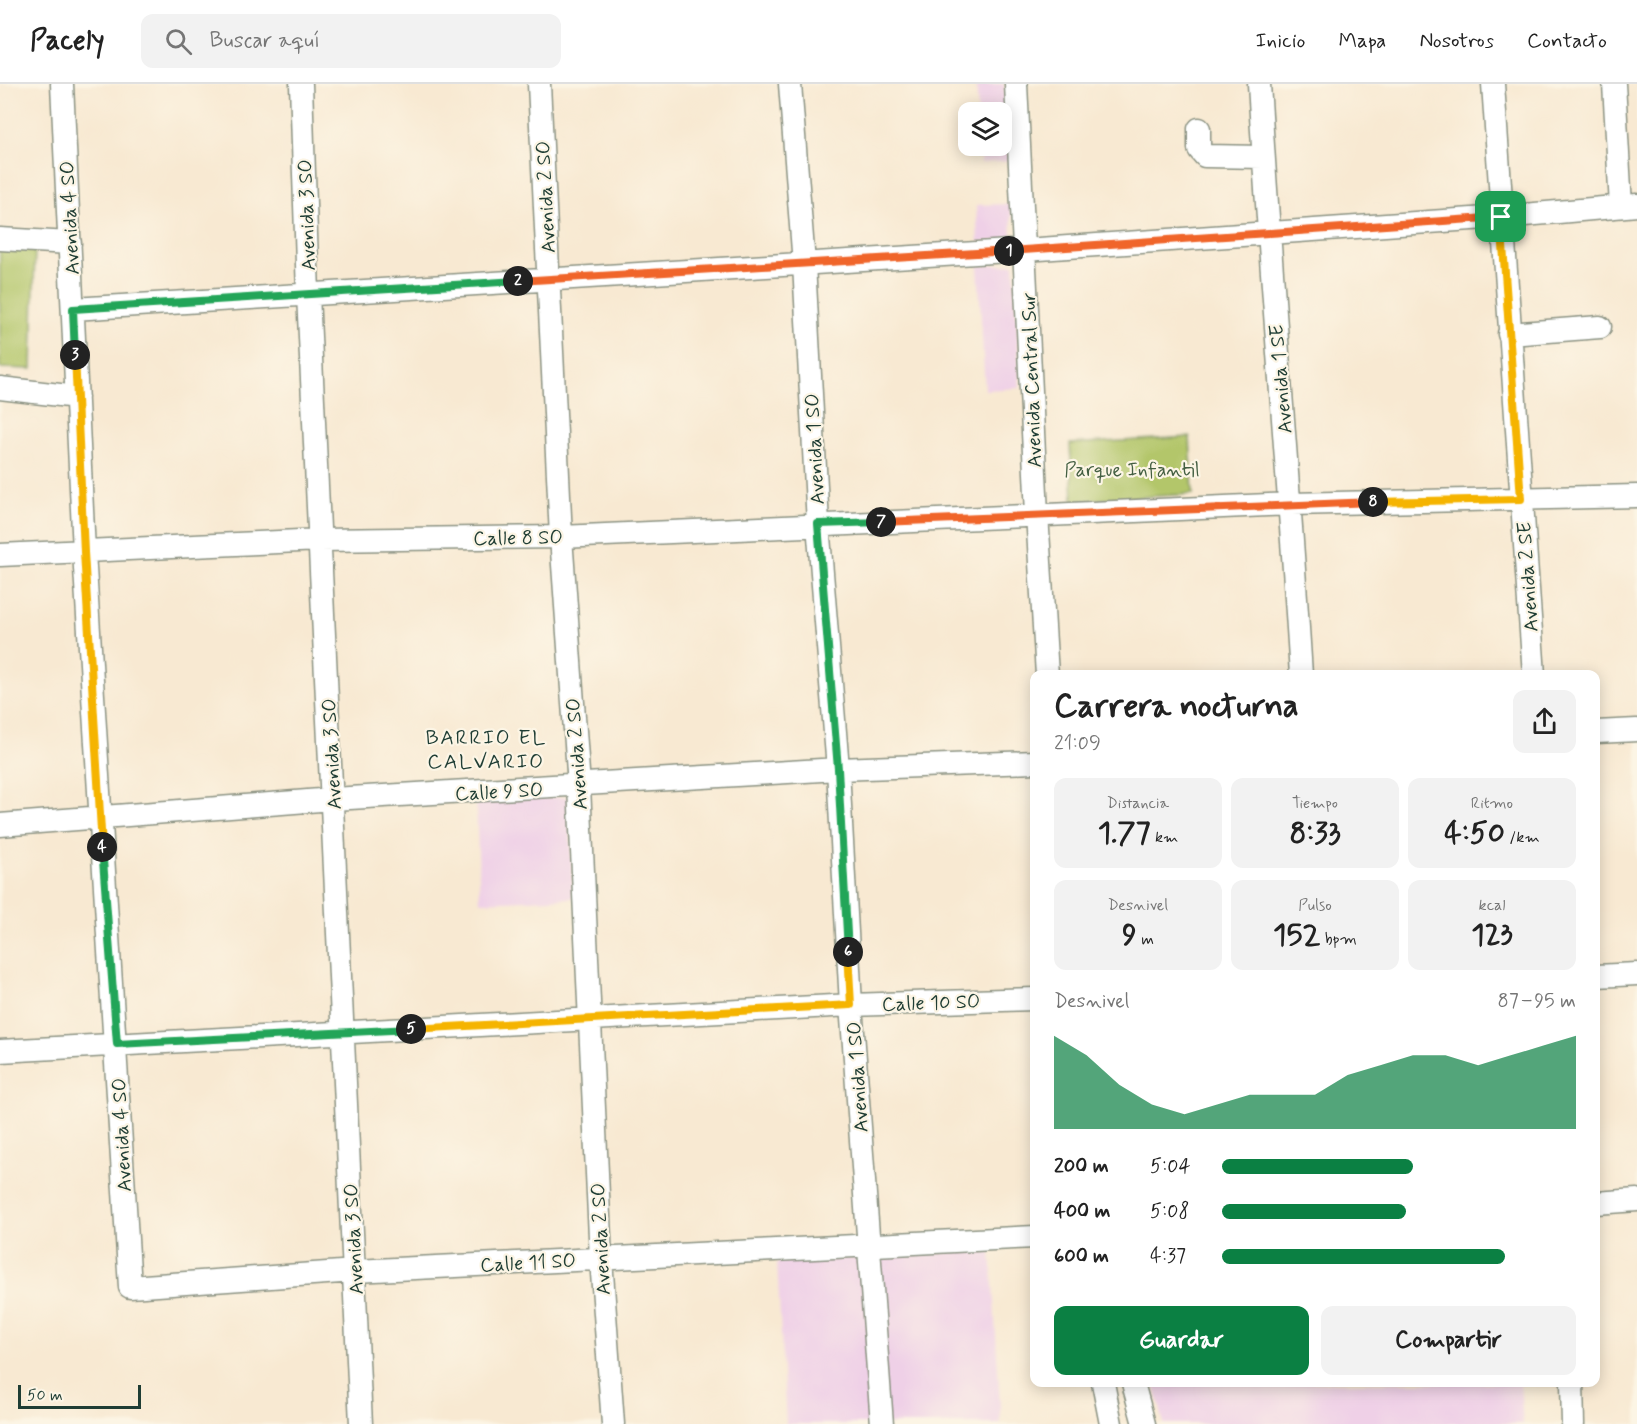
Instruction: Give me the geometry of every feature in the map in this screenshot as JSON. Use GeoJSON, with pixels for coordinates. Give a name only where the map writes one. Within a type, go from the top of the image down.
{"type":"FeatureCollection","features":[{"type":"Feature","properties":{"kind":"street","name":"Avenida 4 SO"},"geometry":{"type":"LineString","coordinates":[[62,84],[84,552],[100,818],[117,1044],[130,1287]]}},
{"type":"Feature","properties":{"kind":"street","name":"Avenida 3 SO"},"geometry":{"type":"LineString","coordinates":[[301,84],[308,294],[361,1424]]}},
{"type":"Feature","properties":{"kind":"street","name":"Avenida 2 SO"},"geometry":{"type":"LineString","coordinates":[[539,84],[561,537],[579,786],[601,1258],[613,1424]]}},
{"type":"Feature","properties":{"kind":"street","name":"Avenida 1 SO"},"geometry":{"type":"LineString","coordinates":[[790,84],[804,264],[818,524],[838,769],[851,1005],[882,1424]]}},
{"type":"Feature","properties":{"kind":"street","name":"Avenida Central Sur"},"geometry":{"type":"LineString","coordinates":[[1016,84],[1036,514],[1047,670]]}},
{"type":"Feature","properties":{"kind":"street","name":"Avenida 1 SE"},"geometry":{"type":"LineString","coordinates":[[1259,84],[1268,233],[1291,504],[1301,670]]}},
{"type":"Feature","properties":{"kind":"street","name":"Avenida 2 SE"},"geometry":{"type":"LineString","coordinates":[[1493,84],[1534,670]]}},
{"type":"Feature","properties":{"kind":"street"},"geometry":{"type":"LineString","coordinates":[[73,309],[1025,250],[1629,206],[1614,84]]}},
{"type":"Feature","properties":{"kind":"street"},"geometry":{"type":"LineString","coordinates":[[1199,129],[1199,149],[1205,156],[1263,157]]}},
{"type":"Feature","properties":{"kind":"street"},"geometry":{"type":"LineString","coordinates":[[0,239],[70,243]]}},
{"type":"Feature","properties":{"kind":"street"},"geometry":{"type":"LineString","coordinates":[[1509,334],[1600,327]]}},
{"type":"Feature","properties":{"kind":"street"},"geometry":{"type":"LineString","coordinates":[[0,388],[77,397]]}},
{"type":"Feature","properties":{"kind":"street","name":"Calle 8 SO"},"geometry":{"type":"LineString","coordinates":[[0,555],[320,540],[561,537],[1291,504],[1637,496]]}},
{"type":"Feature","properties":{"kind":"street"},"geometry":{"type":"LineString","coordinates":[[1600,732],[1637,730]]}},
{"type":"Feature","properties":{"kind":"street","name":"Calle 9 SO"},"geometry":{"type":"LineString","coordinates":[[0,825],[333,799],[838,769],[1030,762]]}},
{"type":"Feature","properties":{"kind":"street"},"geometry":{"type":"LineString","coordinates":[[1600,976],[1637,974]]}},
{"type":"Feature","properties":{"kind":"street","name":"Calle 10 SO"},"geometry":{"type":"LineString","coordinates":[[0,1051],[851,1005],[1030,999]]}},
{"type":"Feature","properties":{"kind":"street"},"geometry":{"type":"LineString","coordinates":[[1600,1203],[1637,1200]]}},
{"type":"Feature","properties":{"kind":"street","name":"Calle 11 SO"},"geometry":{"type":"LineString","coordinates":[[130,1287],[355,1271],[1030,1237]]}},
{"type":"Feature","properties":{"kind":"street"},"geometry":{"type":"LineString","coordinates":[[1104,1387],[1112,1424]]}},
{"type":"Feature","properties":{"kind":"street"},"geometry":{"type":"LineString","coordinates":[[1134,1387],[1144,1424]]}},
{"type":"Feature","properties":{"kind":"street"},"geometry":{"type":"LineString","coordinates":[[1572,1387],[1573,1424]]}},
{"type":"Feature","properties":{"kind":"shaded area"},"geometry":{"type":"Polygon","coordinates":[[[976,84],[1004,84],[1005,102],[977,102],[976,84]]]}},
{"type":"Feature","properties":{"kind":"shaded area"},"geometry":{"type":"Polygon","coordinates":[[[981,156],[1009,156],[1009,161],[981,163],[981,156]]]}},
{"type":"Feature","properties":{"kind":"shaded area"},"geometry":{"type":"Polygon","coordinates":[[[1011,204],[1012,240],[978,242],[976,205],[1011,204]]]}},
{"type":"Feature","properties":{"kind":"shaded area"},"geometry":{"type":"Polygon","coordinates":[[[1014,264],[1020,388],[985,390],[978,266],[1014,264]]]}},
{"type":"Feature","properties":{"kind":"shaded area"},"geometry":{"type":"Polygon","coordinates":[[[569,797],[573,898],[480,902],[476,801],[569,797]]]}},
{"type":"Feature","properties":{"kind":"shaded area"},"geometry":{"type":"Polygon","coordinates":[[[991,1250],[1001,1424],[786,1424],[777,1262],[991,1250]]]}},
{"type":"Feature","properties":{"kind":"shaded area"},"geometry":{"type":"Polygon","coordinates":[[[1155,1387],[1520,1387],[1523,1424],[1164,1424],[1155,1387]]]}},
{"type":"Feature","properties":{"kind":"green space"},"geometry":{"type":"Polygon","coordinates":[[[0,246],[35,247],[32,369],[0,368],[0,246]]]}},
{"type":"Feature","properties":{"kind":"green space","name":"Parque Infantil"},"geometry":{"type":"Polygon","coordinates":[[[1190,437],[1193,494],[1073,501],[1070,444],[1190,437]]]}},
{"type":"Feature","properties":{"kind":"district","name":"BARRIO EL CALVARIO"},"geometry":{"type":"Point","coordinates":[486,749]}},
{"type":"Feature","properties":{"kind":"route"},"geometry":{"type":"LineString","coordinates":[[1501,217],[1521,499],[1291,504],[818,524],[838,769],[851,1005],[117,1044],[100,818],[84,552],[73,309],[1025,250],[1501,217]]}}]}
